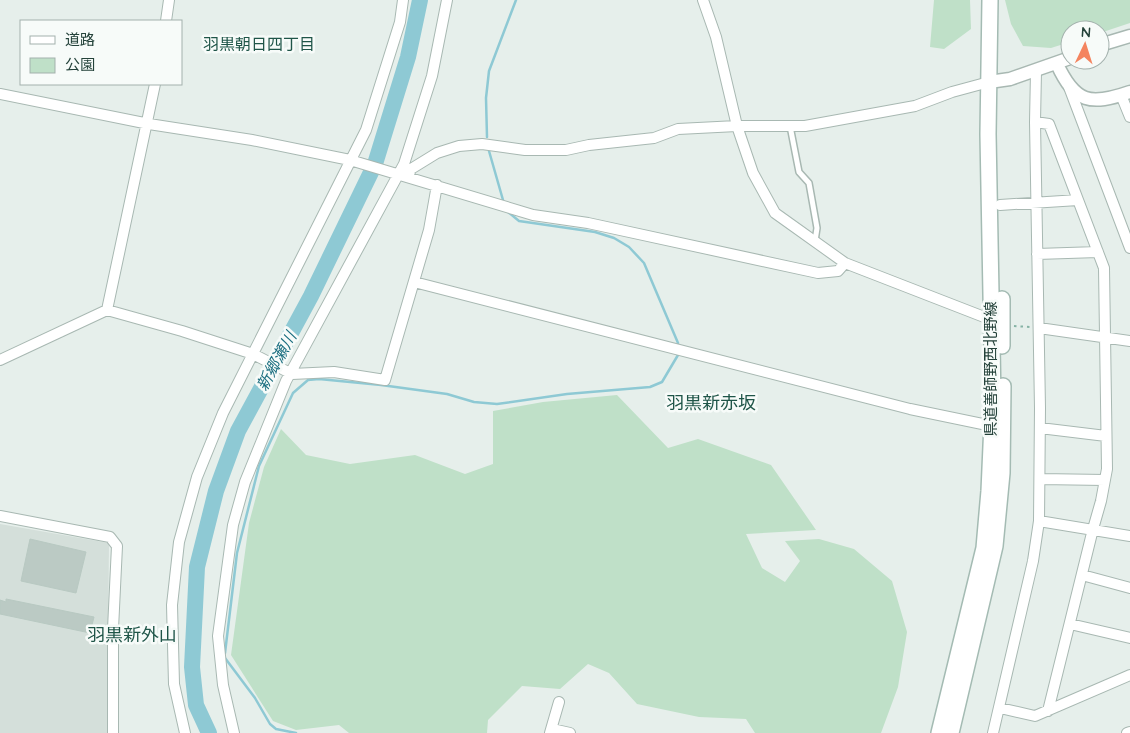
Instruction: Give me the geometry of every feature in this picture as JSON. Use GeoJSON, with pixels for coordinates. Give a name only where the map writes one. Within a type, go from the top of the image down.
{"type":"FeatureCollection","features":[{"type":"Feature","properties":{"kind":"main road","name":"県道善師野西北野線"},"geometry":{"type":"LineString","coordinates":[[939,733],[984,548],[989,491],[1000,205],[990,0]]}},
{"type":"Feature","properties":{"kind":"main road","name":"県道善師野西北野線"},"geometry":{"type":"LineString","coordinates":[[951,733],[995,546],[1002,473],[997,322],[993,81],[999,0]]}},
{"type":"Feature","properties":{"kind":"street"},"geometry":{"type":"LineString","coordinates":[[166,20],[169,0]]}},
{"type":"Feature","properties":{"kind":"street"},"geometry":{"type":"LineString","coordinates":[[185,733],[174,684],[172,646],[173,586],[179,542],[197,477],[212,437],[366,130],[380,93],[400,22],[403,0]]}},
{"type":"Feature","properties":{"kind":"street"},"geometry":{"type":"LineString","coordinates":[[234,733],[223,685],[218,647],[229,546],[245,482],[286,382],[400,175],[432,76],[447,0]]}},
{"type":"Feature","properties":{"kind":"street"},"geometry":{"type":"LineString","coordinates":[[703,0],[716,37],[737,126],[753,173],[776,213],[845,263],[997,322]]}},
{"type":"Feature","properties":{"kind":"street"},"geometry":{"type":"LineString","coordinates":[[1110,42],[1130,36]]}},
{"type":"Feature","properties":{"kind":"street"},"geometry":{"type":"LineString","coordinates":[[400,175],[437,153],[459,146],[482,144],[525,150],[566,150],[589,145],[654,138],[678,129],[737,126],[806,126],[915,106],[952,92],[1060,63]]}},
{"type":"Feature","properties":{"kind":"street"},"geometry":{"type":"LineString","coordinates":[[1057,64],[1069,87],[1130,248]]}},
{"type":"Feature","properties":{"kind":"street"},"geometry":{"type":"LineString","coordinates":[[993,733],[1033,561],[1039,521],[1040,428],[1035,122],[1036,70]]}},
{"type":"Feature","properties":{"kind":"street"},"geometry":{"type":"LineString","coordinates":[[108,310],[149,124],[155,85]]}},
{"type":"Feature","properties":{"kind":"street"},"geometry":{"type":"LineString","coordinates":[[1069,87],[1083,98],[1094,100],[1126,93],[1130,117]]}},
{"type":"Feature","properties":{"kind":"street"},"geometry":{"type":"LineString","coordinates":[[0,94],[149,124],[252,140],[350,160],[533,214],[588,223],[818,272],[838,272],[845,263]]}},
{"type":"Feature","properties":{"kind":"street"},"geometry":{"type":"LineString","coordinates":[[1035,122],[1049,124],[1104,268],[1105,480],[1048,711]]}},
{"type":"Feature","properties":{"kind":"street"},"geometry":{"type":"LineString","coordinates":[[0,360],[108,310],[182,330],[253,354],[292,374],[334,372],[385,380],[429,230],[437,186]]}},
{"type":"Feature","properties":{"kind":"street"},"geometry":{"type":"LineString","coordinates":[[1000,205],[1078,200]]}},
{"type":"Feature","properties":{"kind":"street"},"geometry":{"type":"LineString","coordinates":[[1038,254],[1098,252]]}},
{"type":"Feature","properties":{"kind":"street"},"geometry":{"type":"LineString","coordinates":[[414,282],[910,409],[992,426]]}},
{"type":"Feature","properties":{"kind":"street"},"geometry":{"type":"LineString","coordinates":[[1039,328],[1130,341]]}},
{"type":"Feature","properties":{"kind":"street"},"geometry":{"type":"LineString","coordinates":[[1040,428],[1106,436]]}},
{"type":"Feature","properties":{"kind":"street"},"geometry":{"type":"LineString","coordinates":[[1040,479],[1105,480]]}},
{"type":"Feature","properties":{"kind":"street"},"geometry":{"type":"LineString","coordinates":[[0,516],[110,537],[117,546],[113,629],[113,733]]}},
{"type":"Feature","properties":{"kind":"street"},"geometry":{"type":"LineString","coordinates":[[1039,521],[1130,536]]}},
{"type":"Feature","properties":{"kind":"street"},"geometry":{"type":"LineString","coordinates":[[1082,575],[1130,588]]}},
{"type":"Feature","properties":{"kind":"street"},"geometry":{"type":"LineString","coordinates":[[1070,624],[1130,638]]}},
{"type":"Feature","properties":{"kind":"street"},"geometry":{"type":"LineString","coordinates":[[1000,708],[1035,716],[1130,675]]}},
{"type":"Feature","properties":{"kind":"street"},"geometry":{"type":"LineString","coordinates":[[559,702],[551,731],[570,733]]}},
{"type":"Feature","properties":{"kind":"lane"},"geometry":{"type":"LineString","coordinates":[[790,126],[799,172],[809,183],[817,228],[815,241]]}},
{"type":"Feature","properties":{"kind":"path"},"geometry":{"type":"LineString","coordinates":[[997,322],[1039,328]]}},
{"type":"Feature","properties":{"kind":"shaded area"},"geometry":{"type":"Polygon","coordinates":[[[0,524],[109,543],[107,733],[0,733],[0,524]]]}},
{"type":"Feature","properties":{"kind":"green space"},"geometry":{"type":"Polygon","coordinates":[[[934,0],[970,0],[971,29],[944,49],[930,47],[934,0]]]}},
{"type":"Feature","properties":{"kind":"green space"},"geometry":{"type":"Polygon","coordinates":[[[1005,0],[1130,0],[1130,23],[1110,30],[1110,20],[1060,20],[1060,45],[1051,48],[1023,46],[1011,24],[1005,0]]]}},
{"type":"Feature","properties":{"kind":"green space"},"geometry":{"type":"Polygon","coordinates":[[[617,395],[668,448],[698,439],[771,465],[816,530],[746,534],[762,568],[785,582],[800,561],[785,541],[819,539],[854,549],[892,581],[907,632],[898,687],[881,733],[755,733],[746,719],[699,717],[637,704],[609,673],[588,664],[560,689],[522,686],[488,720],[487,733],[349,733],[339,725],[296,730],[273,721],[231,655],[249,523],[264,467],[281,429],[306,455],[350,464],[415,455],[465,474],[493,464],[493,411],[543,402],[617,395]]]}},
{"type":"Feature","properties":{"kind":"building"},"geometry":{"type":"Polygon","coordinates":[[[30,539],[86,552],[76,593],[21,581],[30,539]]]}},
{"type":"Feature","properties":{"kind":"building"},"geometry":{"type":"Polygon","coordinates":[[[6,599],[94,617],[90,633],[0,614],[0,600],[6,602],[6,599]]]}},
{"type":"Feature","properties":{"kind":"waterway","name":"新郷瀬川"},"geometry":{"type":"LineString","coordinates":[[209,733],[196,705],[192,667],[197,567],[216,491],[238,431],[311,296],[375,164],[408,57],[420,0]]}},
{"type":"Feature","properties":{"kind":"waterway"},"geometry":{"type":"LineString","coordinates":[[487,137],[486,98],[489,71],[516,0]]}},
{"type":"Feature","properties":{"kind":"waterway"},"geometry":{"type":"LineString","coordinates":[[489,151],[503,200]]}},
{"type":"Feature","properties":{"kind":"waterway"},"geometry":{"type":"LineString","coordinates":[[508,212],[519,221],[595,232],[614,238],[629,247],[644,263],[678,343]]}},
{"type":"Feature","properties":{"kind":"waterway"},"geometry":{"type":"LineString","coordinates":[[225,653],[237,553],[259,466],[293,393],[308,380],[319,379],[381,385],[447,394],[474,402],[497,404],[567,394],[650,387],[662,382],[678,355]]}},
{"type":"Feature","properties":{"kind":"waterway"},"geometry":{"type":"LineString","coordinates":[[225,658],[255,698],[270,724],[276,729],[296,733]]}},
{"type":"Feature","properties":{"kind":"district","name":"羽黒朝日四丁目"},"geometry":{"type":"Point","coordinates":[259,44]}},
{"type":"Feature","properties":{"kind":"district","name":"羽黒新赤坂"},"geometry":{"type":"Point","coordinates":[711,403]}},
{"type":"Feature","properties":{"kind":"district","name":"羽黒新外山"},"geometry":{"type":"Point","coordinates":[132,635]}}]}
